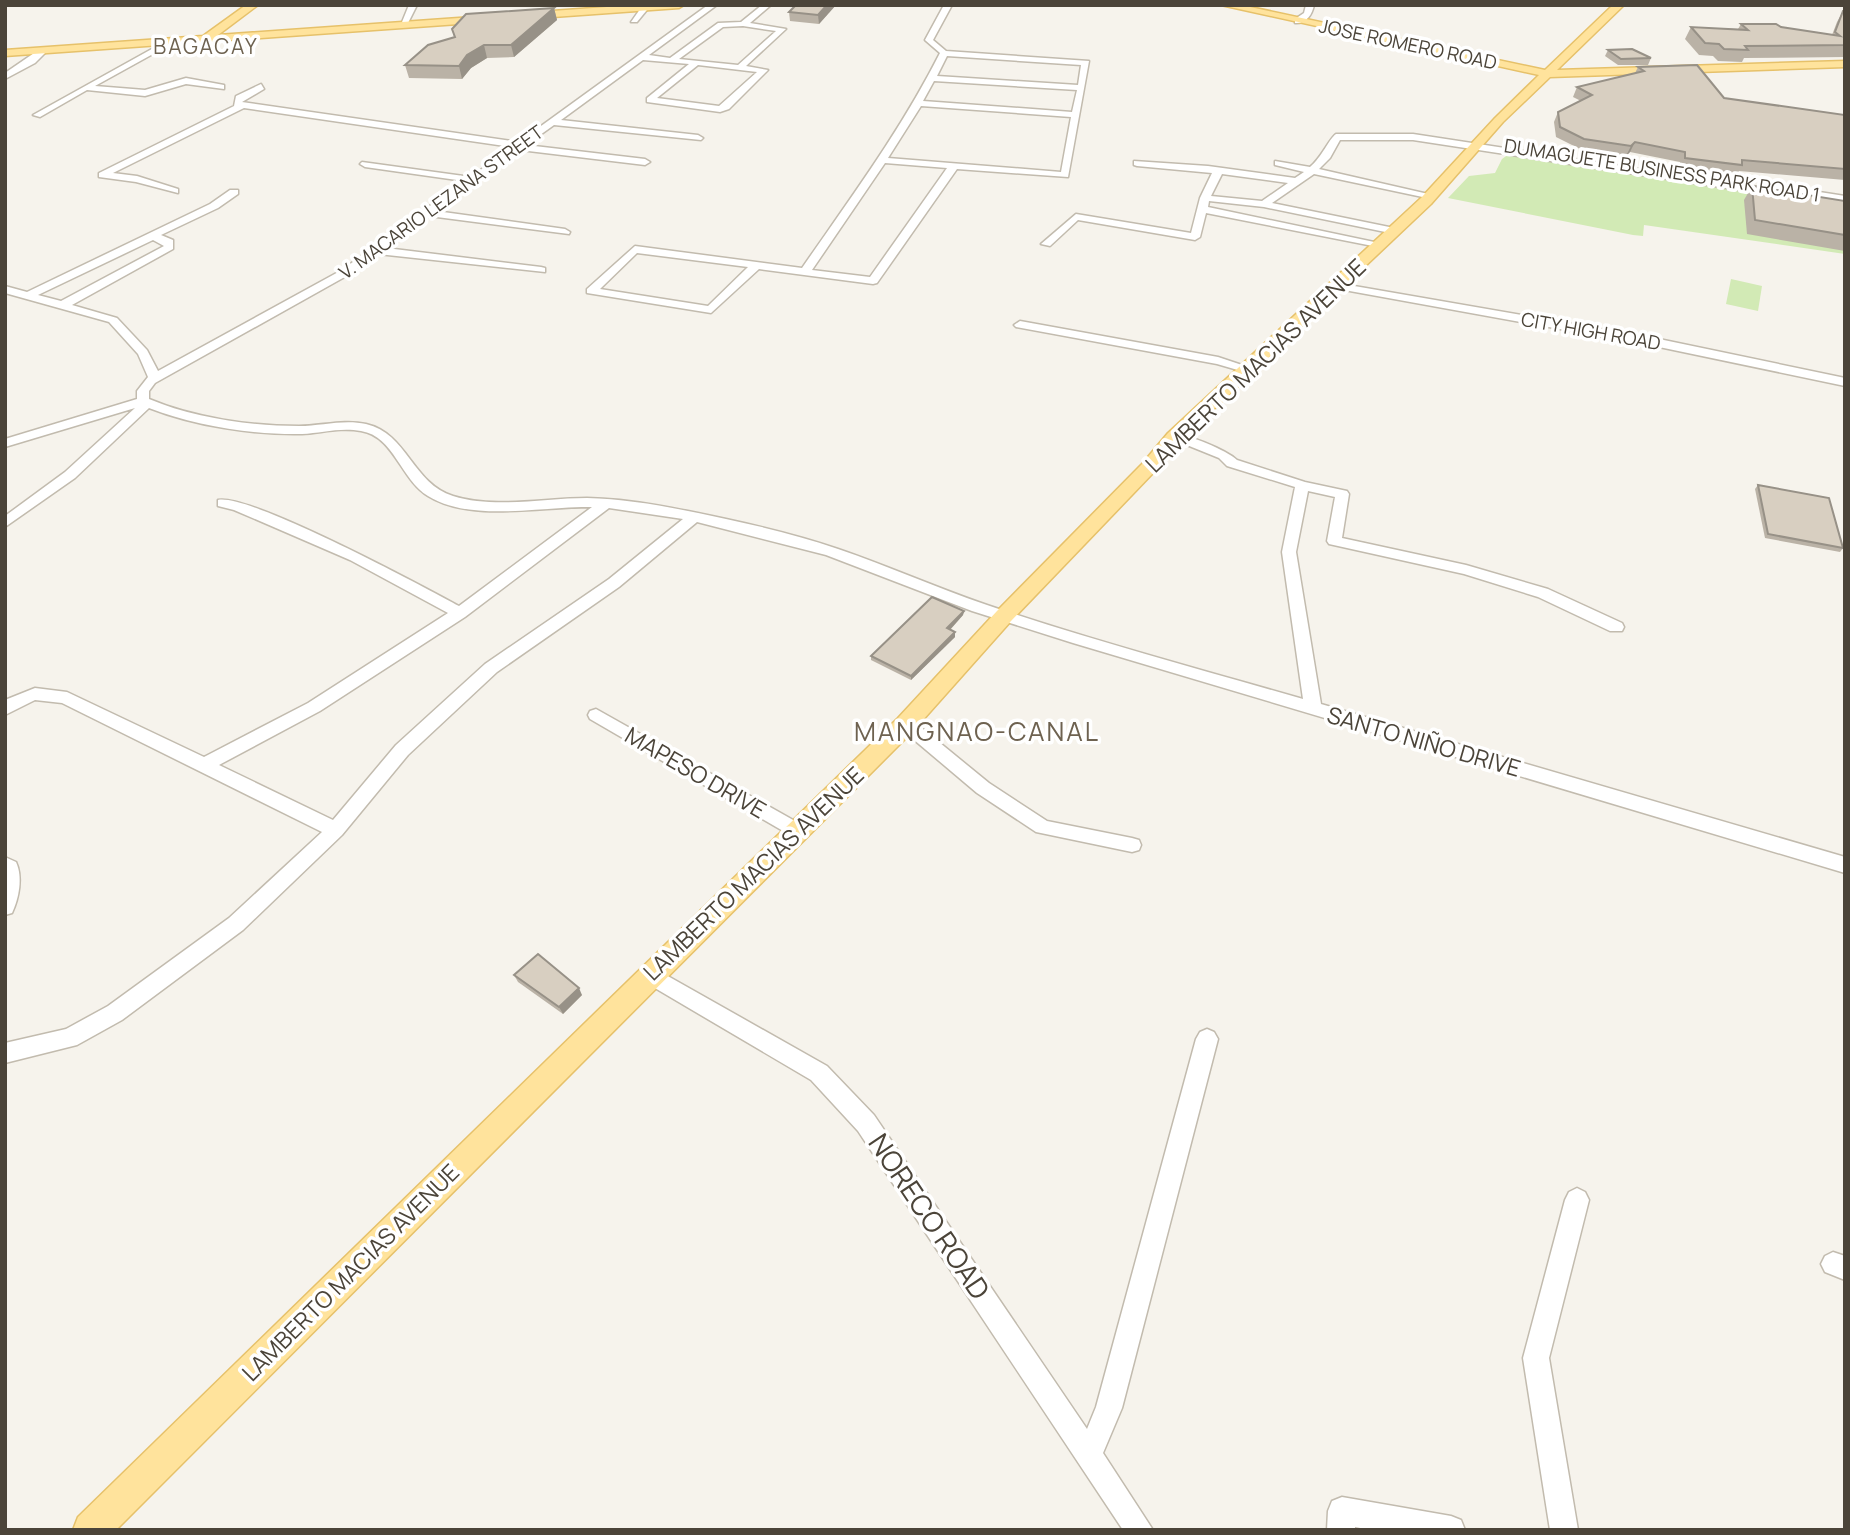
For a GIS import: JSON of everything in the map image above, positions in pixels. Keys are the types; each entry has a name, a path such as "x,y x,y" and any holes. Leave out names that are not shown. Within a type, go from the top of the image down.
{"main road":[{"path":"205,39 252,5"},
{"path":"518,17 679,5"},
{"name":"JOSE ROMERO ROAD","path":"1226,5 1549,74 1845,64"},
{"name":"LAMBERTO MACIAS AVENUE","path":"91,1530 906,724 1004,616 1148,468 1174,437 1395,231 1432,195 1529,89 1549,74 1619,5"},
{"path":"5,54 505,18"}],"street":[{"path":"402,25 413,5"},
{"name":"V. MACARIO LEZANA STREET","path":"155,377 346,272 713,5"},
{"path":"743,24 767,5"},
{"path":"880,160 1065,175 1086,62 944,53 929,40 948,5"},
{"path":"1298,21 1308,14 1310,5"},
{"path":"634,20 646,6"},
{"path":"672,60 721,25 743,24 782,29 741,66"},
{"path":"37,116 168,42"},
{"path":"5,77 43,51"},
{"path":"805,272 880,160 932,78 944,53"},
{"path":"642,57 672,60 697,62 741,66 764,69 726,107 720,109 650,100 697,62"},
{"path":"932,78 1080,88"},
{"path":"88,88 145,93 186,81 221,87"},
{"path":"261,87 236,102 241,106 645,162"},
{"path":"916,103 1075,115"},
{"path":"174,191 137,179 102,175 241,106"},
{"path":"553,122 698,138"},
{"name":"DUMAGUETE BUSINESS PARK ROAD 1","path":"1315,170 1335,147 1335,137 1413,137 1477,143 1845,201"},
{"path":"1137,163 1294,181"},
{"path":"1278,163 1432,195"},
{"path":"365,164 474,180"},
{"path":"757,265 711,310 592,291 635,249 757,265 873,281 954,166"},
{"path":"1264,204 1294,181 1315,170"},
{"path":"1046,244 1076,217 1195,237 1204,203 1218,171"},
{"path":"29,295 214,206 234,192"},
{"path":"1204,203 1264,204 1395,231"},
{"path":"1204,203 1379,246"},
{"path":"427,213 565,232"},
{"path":"64,305 169,247 170,242 153,236"},
{"path":"376,250 541,270"},
{"name":"CITY HIGH ROAD","path":"1337,286 1659,343 1845,382"},
{"path":"5,289 113,320 143,353 155,377 143,391 145,402"},
{"path":"1020,325 1219,360 1248,369"},
{"path":"5,443 145,402"},
{"path":"5,523 70,475 145,402"},
{"name":"SANTO NIÑO DRIVE","path":"145,402 216,420 284,429 351,426 371,428 379,431 392,443 420,484 448,500 508,505 607,503 771,534 842,553 1004,616 1845,865"},
{"path":"1174,437 1224,455 1232,463 1342,494 1334,541 1466,570 1543,593 1616,627"},
{"path":"1303,485 1289,552 1313,708"},
{"path":"223,503 238,506 355,556 460,613"},
{"path":"204,765 314,707 460,613 607,503"},
{"path":"5,1053 70,1038 115,1013 236,924 303,864 336,830 402,750 491,668 614,583 694,519"},
{"path":"5,709 17,700 42,691 67,698 336,830"},
{"name":"MAPESO DRIVE","path":"596,715 796,830"},
{"path":"906,724 983,788 1042,827 1132,845"},
{"path":"5,864 9,867 10,887 5,907"},
{"name":"NORECO ROAD","path":"650,975 819,1073 866,1123 1139,1530"},
{"path":"1089,1455 1109,1408 1207,1039"},
{"path":"1564,1530 1536,1358 1577,1200"},
{"path":"1341,1530 1342,1511 1451,1530"}],"green space":[{"path":"1509,154 1845,206 1845,254 1644,225 1643,236 1633,235 1448,198 1469,176 1495,173 1502,159"},
{"path":"1731,279 1762,286 1758,311 1726,304"}],"building":[{"path":"796,5 827,5 818,15 789,12"},
{"path":"554,8 511,45 484,45 467,55 459,66 405,65 428,45 455,37 452,29 466,14"},
{"path":"1843,11 1845,45 1745,46 1748,50 1724,49 1719,44 1705,43 1691,27 1748,30 1741,24 1776,24 1840,36 1835,32"},
{"path":"1632,49 1651,58 1621,59 1608,50"},
{"path":"1697,65 1724,98 1845,115 1845,169 1742,160 1742,165 1685,158 1685,152 1635,142 1631,146 1584,139 1560,127 1558,112 1592,95 1577,87 1644,71 1638,67"},
{"path":"1752,186 1845,201 1845,235 1755,220"},
{"path":"1758,485 1829,498 1843,548 1768,534"},
{"path":"932,597 964,611 947,628 955,632 911,676 871,656"},
{"path":"538,954 579,988 559,1007 514,975"}],"district":[{"name":"BAGACAY","path":"206,46"},
{"name":"MANGNAO-CANAL","path":"977,731"}]}
